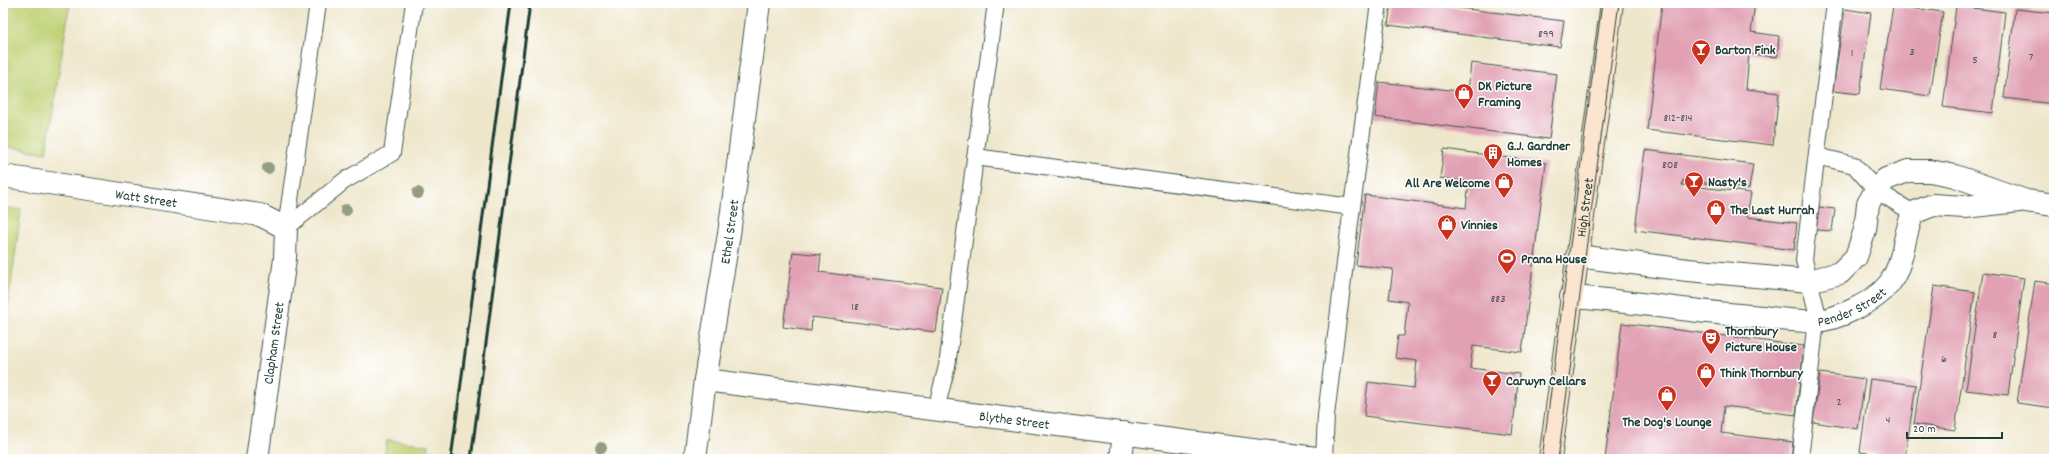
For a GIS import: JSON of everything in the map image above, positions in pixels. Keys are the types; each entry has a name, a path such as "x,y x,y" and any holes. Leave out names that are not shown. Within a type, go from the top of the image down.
{"main road":[{"name":"High Street","path":"1550,459 1612,3"}],"street":[{"name":"Ethel Street","path":"695,459 705,380 729,234 759,3"},
{"path":"1577,256 1688,270 1809,281 1840,273 1856,257 1865,230 1868,204 1876,190 1886,179 1908,171 1930,171 1955,176 2026,201 2054,205"},
{"name":"Watt Street","path":"3,176 260,215 286,228"},
{"path":"1913,213 1933,205 1965,207 2026,201"},
{"name":"Pender Street","path":"1571,297 1737,316 1816,321 1834,318 1864,304 1888,285 1901,260 1907,228 1913,213"},
{"name":"Clapham Street","path":"257,459 285,259 286,228"},
{"name":"Blythe Street","path":"705,380 1324,459"},
{"path":"1121,459 1124,433"}],"lane":[{"path":"286,228 318,3"},
{"path":"286,228 344,181 392,153 414,3"},
{"path":"936,409 948,366 996,3"},
{"path":"1324,459 1326,415 1379,3"},
{"path":"1800,459 1817,312 1804,260 1835,3"},
{"path":"1817,156 1854,165 1876,190 1913,213"},
{"path":"975,157 1352,207"}],"green space":[{"path":"3,3 70,3 46,153 3,146"},
{"path":"3,207 21,210 3,345"},
{"path":"387,440 429,445 427,459 384,459"}],"building":[{"path":"1391,3 1419,3 1564,21 1560,47 1388,25"},
{"path":"1662,3 1755,3 1751,32 1779,36 1777,57 1749,54 1746,89 1779,93 1773,145 1647,130"},
{"path":"1893,6 1943,12 1930,96 1880,89"},
{"path":"1956,6 2005,12 1993,113 1943,107"},
{"path":"1845,9 1871,13 1860,94 1833,91"},
{"path":"2015,9 2054,13 2054,104 2004,98"},
{"name":"DK Picture Framing","path":"1471,63 1557,74 1549,139 1375,117 1379,82 1468,92"},
{"path":"1444,149 1546,163 1522,352 1473,346 1470,368 1519,374 1512,434 1364,416 1368,382 1414,388 1417,361 1395,358 1398,336 1404,336 1408,302 1389,299 1393,269 1356,265 1365,195 1466,208 1469,182 1440,178"},
{"path":"1645,150 1753,164 1749,189 1683,180 1682,185 1751,193 1747,217 1797,223 1794,250 1635,230"},
{"path":"1819,207 1835,209 1832,231 1816,230"},
{"path":"793,252 821,255 819,272 942,287 936,332 812,317 811,331 783,327"},
{"path":"1983,272 2024,278 2008,395 1966,390"},
{"path":"2035,281 2054,284 2054,408 2017,403"},
{"path":"1934,286 1975,292 1955,430 1914,424"},
{"path":"1622,323 1804,346 1796,415 1724,406 1721,433 1793,442 1791,459 1605,459"},
{"path":"1820,373 1865,379 1858,429 1813,422"},
{"path":"1870,379 1916,385 1905,458 1860,452"}],"tram line":[{"path":"1542,459 1602,3"},
{"path":"1558,459 1619,3"}],"railway":[{"path":"451,459 511,3"},
{"path":"471,459 530,3"}],"place":[{"name":"Barton Fink","path":"1701,66"},
{"name":"DK Picture Framing","path":"1464,110"},
{"name":"G.J. Gardner Homes","path":"1493,170"},
{"name":"Nasty's","path":"1694,198"},
{"name":"All Are Welcome","path":"1504,199"},
{"name":"The Last Hurrah","path":"1716,226"},
{"name":"Vinnies","path":"1447,241"},
{"name":"Prana House","path":"1507,275"},
{"name":"Thornbury Picture House","path":"1711,355"},
{"name":"Think Thornbury","path":"1706,389"},
{"name":"Carwyn Cellars","path":"1492,397"},
{"name":"The Dog's Lounge","path":"1667,412"}]}
